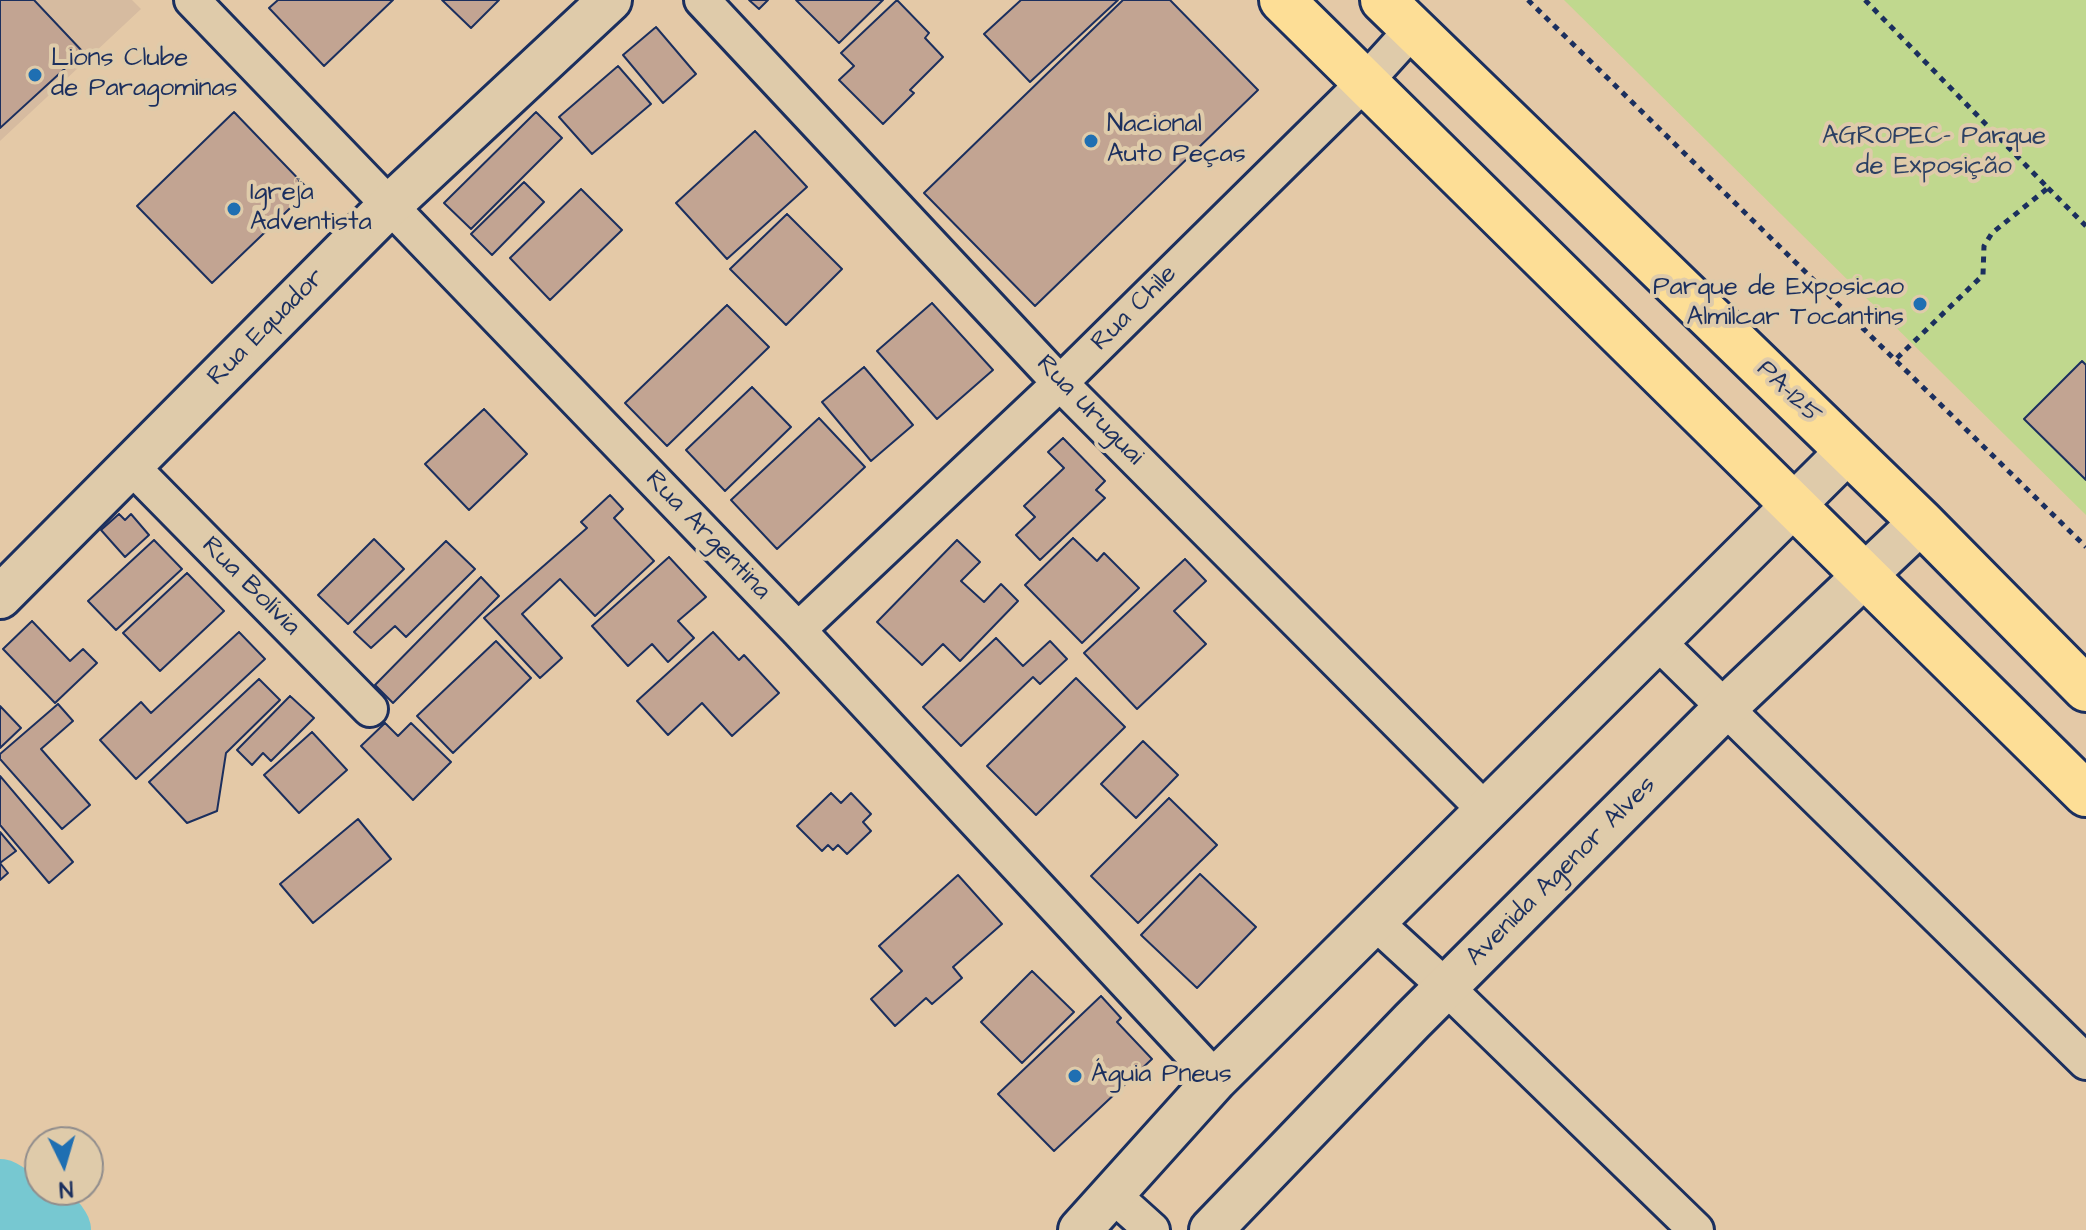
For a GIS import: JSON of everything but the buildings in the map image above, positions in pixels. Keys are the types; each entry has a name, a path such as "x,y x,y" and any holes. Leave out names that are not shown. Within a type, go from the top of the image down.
{"main road":[{"path":"1282,0 1796,504 2086,794"},
{"name":"PA-125","path":"1398,14 1921,522 2086,689"}],"street":[{"name":"Rua Argentina","path":"192,0 798,630 1216,1079"},
{"name":"Rua Equador","path":"0,597 388,207 610,0"},
{"name":"Rua Uruguai","path":"702,0 1060,383 1487,812"},
{"name":"Rua Chile","path":"798,630 1060,383 1364,83 1398,14"},
{"path":"1080,1230 1216,1079 1847,452"},
{"name":"Rua Bolívia","path":"130,465 370,709"},
{"name":"Avenida Agenor Alves","path":"1211,1230 1727,706 1921,522"},
{"path":"1657,641 1727,706 2086,1062"},
{"path":"1375,922 1696,1230"},
{"path":"1112,1194 1152,1230"}],"path":[{"path":"1528,0 2086,547"},
{"path":"1865,0 2086,226"},
{"path":"1896,359 1983,275 1984,246 1992,233 2048,188"}],"shaded area":[{"name":"Lions Clube de Paragominas","path":"0,0 132,0 141,9 0,141"}],"green space":[{"name":"AGROPEC- Parque de Exposição","path":"1564,0 2086,0 2086,515"}],"waterway":[{"path":"0,1192 54,1224 58,1230"}],"place":[{"name":"Lions Clube de Paragominas","path":"35,75"},
{"name":"Nacional Auto Peças","path":"1091,141"},
{"name":"Igreja Adventista","path":"234,209"},
{"name":"Parque de Exposicao Almilcar Tocantins","path":"1920,304"},
{"name":"Águia Pneus","path":"1075,1076"}]}
